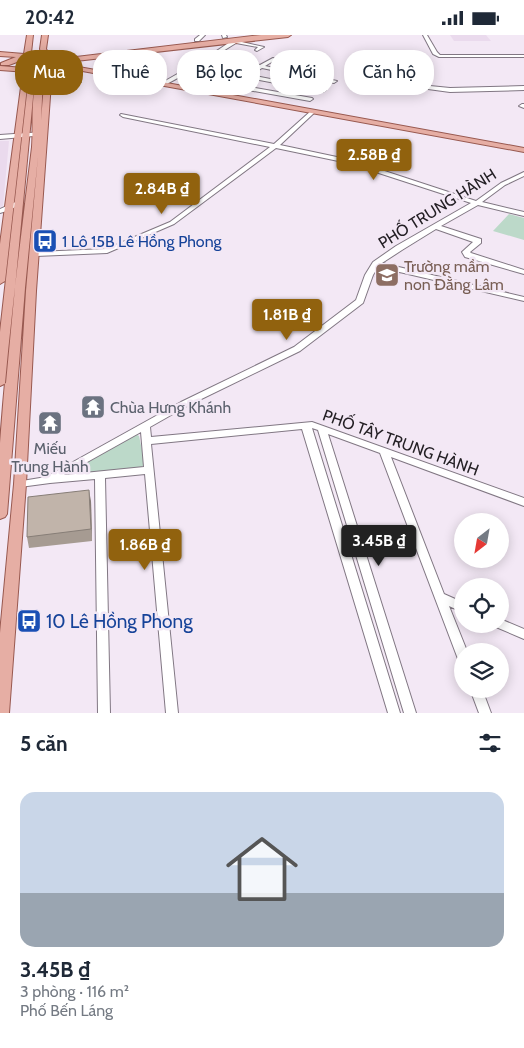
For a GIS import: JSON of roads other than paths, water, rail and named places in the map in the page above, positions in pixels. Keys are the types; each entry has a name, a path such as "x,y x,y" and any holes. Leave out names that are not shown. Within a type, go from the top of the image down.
{"main road":[{"path":"28,50 30,35"},
{"path":"30,50 37,35"},
{"path":"44,50 45,35"},
{"path":"48,50 51,35"},
{"path":"83,60 254,35"},
{"path":"83,61 276,35"},
{"path":"83,60 236,38 288,35"},
{"path":"83,60 224,36 236,38"},
{"path":"0,54 13,62"},
{"path":"0,66 13,62"},
{"path":"167,86 524,150"},
{"path":"0,281 4,210 22,135 29,95"},
{"path":"0,383 40,134 51,95"},
{"path":"1,713 20,484 22,428 15,292 36,255 42,173 40,134"},
{"path":"0,514 8,430 22,135"},
{"path":"8,430 22,428"}],"street":[{"path":"197,40 203,35"},
{"path":"425,35 435,53 440,56 524,56"},
{"path":"220,50 236,38 262,47 257,50"},
{"path":"261,67 270,61"},
{"path":"261,67 270,69"},
{"path":"434,88 450,90 524,88"},
{"path":"260,90 310,99"},
{"path":"36,255 107,251 172,223 275,147 312,113"},
{"path":"123,115 349,161 477,203 524,214"},
{"path":"0,137 40,134"},
{"name":"PHỐ TRUNG HÀNH","path":"20,484 48,480 184,404 297,349 360,301 369,275 376,264 477,203 503,184 524,174"},
{"path":"4,210 18,203"},
{"path":"436,227 478,241 466,252 472,257 524,272"},
{"path":"376,264 524,299"},
{"path":"306,425 394,713"},
{"name":"PHỐ TÂY TRUNG HÀNH","path":"146,441 306,425 322,429 524,502"},
{"path":"145,426 172,713"},
{"path":"322,429 410,713"},
{"path":"384,451 457,643"},
{"path":"48,480 149,471"},
{"path":"100,475 104,713"},
{"path":"440,597 454,603"},
{"path":"509,628 524,634"},
{"path":"479,698 485,713"}],"place":[{"name":"1 Lô 15B Lê Hồng Phong","path":"45,241"},
{"name":"Trường mầm non Đằng Lâm","path":"387,275"},
{"name":"Chùa Hưng Khánh","path":"93,407"},
{"name":"Miếu Trung Hành","path":"50,423"},
{"name":"10 Lê Hồng Phong","path":"29,621"}]}
